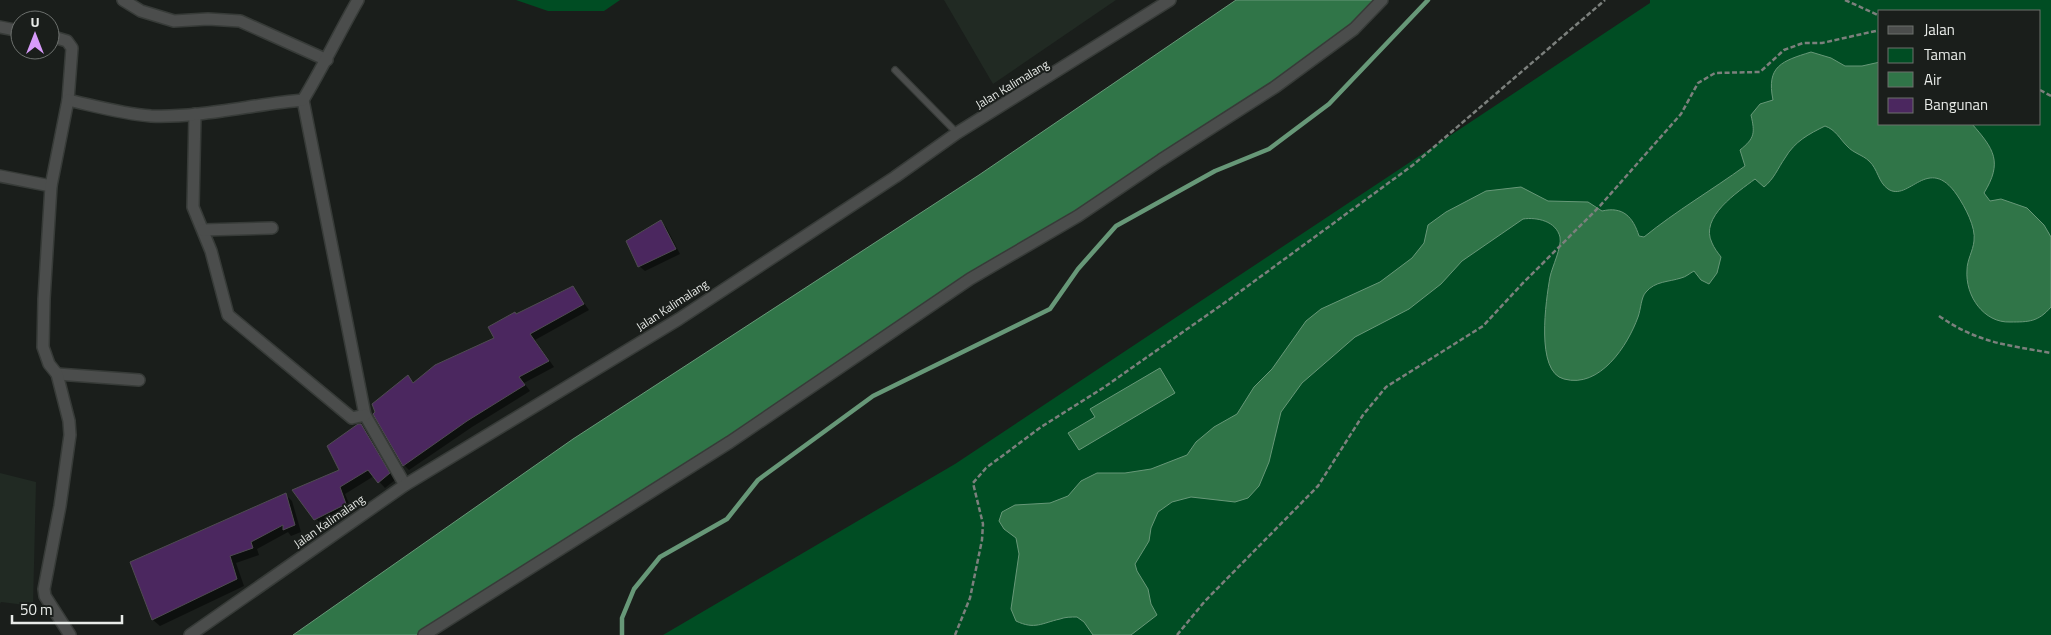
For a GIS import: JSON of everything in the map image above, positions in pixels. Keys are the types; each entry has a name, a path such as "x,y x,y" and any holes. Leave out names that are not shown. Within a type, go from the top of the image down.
{"street":[{"path":"123,0 141,11 174,21 208,19 240,21 327,60"},
{"path":"358,0 337,37 327,60 303,100 365,415 404,485"},
{"name":"Jalan Kalimalang","path":"190,635 404,485 679,319 957,134 1170,0"},
{"path":"424,635 730,442 970,279 1078,216 1161,160 1275,88 1354,29 1382,0"},
{"path":"60,39 67,41 72,48 68,100 51,186 43,347 49,364 57,374 67,410 70,435 60,506 44,589 45,596 70,635"},
{"path":"68,100 121,112 152,116 195,114 303,100"},
{"path":"195,114 193,207 211,250 228,315 352,418 365,415"},
{"path":"0,176 51,186"},
{"path":"203,230 272,228"},
{"path":"57,374 96,375 139,380"}],"lane":[{"path":"895,70 957,134"}],"path":[{"path":"955,635 970,598 982,540 983,524 973,483 986,468 1041,427 1103,388 1230,300 1413,166 1605,0"},
{"path":"1845,0 1878,15"},
{"path":"1178,635 1205,601 1318,486 1363,414 1386,387 1483,326 1599,207 1682,114 1698,83 1715,73 1760,72 1784,50 1803,43 1822,43 1878,30"},
{"path":"1939,316 1958,329 1988,342 2051,354"}],"shaded area":[{"path":"944,0 1116,0 993,84"},
{"path":"0,473 36,482 33,606 1,602 0,604"}],"green space":[{"path":"516,0 620,0 604,11 548,11"},
{"path":"1650,0 2051,0 2051,635 663,635 955,464 1650,3"}],"water":[{"path":"1236,0 1382,0 1275,87 424,635 293,635 573,439 979,175"},
{"path":"1811,52 1831,58 1845,66 1862,66 1878,62 1878,125 1973,125 1986,141 1993,156 1993,173 1984,193 1990,201 2001,199 2027,208 2044,225 2051,237 2051,307 2042,316 2033,320 2017,322 2001,321 1984,313 1973,298 1967,280 1967,266 1973,245 1973,230 1963,205 1947,183 1937,178 1928,178 1904,190 1896,192 1888,189 1882,183 1869,161 1849,148 1835,132 1825,126 1808,135 1793,147 1764,187 1755,179 1722,206 1715,215 1709,233 1715,249 1721,257 1717,273 1709,284 1701,280 1694,271 1683,277 1650,288 1643,297 1638,317 1620,352 1601,371 1577,380 1564,379 1555,374 1549,363 1545,334 1546,302 1560,237 1554,227 1545,221 1523,219 1462,261 1441,284 1409,309 1355,337 1302,383 1281,412 1269,462 1259,486 1248,498 1235,502 1191,497 1172,502 1158,512 1151,528 1149,541 1135,564 1148,589 1151,604 1157,615 1131,635 1093,635 1084,622 1077,617 1034,625 1016,621 1011,609 1019,554 1016,538 1004,529 999,521 1002,512 1015,505 1050,503 1068,496 1081,481 1097,473 1125,473 1151,469 1187,455 1196,442 1214,427 1237,414 1254,387 1272,369 1306,321 1321,309 1380,282 1412,258 1424,243 1428,225 1446,212 1486,191 1521,187 1548,201 1588,202 1602,211 1616,210 1626,214 1634,223 1639,236 1644,237 1745,166 1740,150 1749,142 1753,135 1751,115 1760,104 1773,100 1771,89 1774,72 1784,62"},
{"path":"1160,368 1175,393 1079,450 1068,433 1095,417 1090,409"}],"building":[{"path":"661,220 676,249 638,267 626,241"},
{"path":"573,286 584,304 530,334 549,361 519,377 525,385 467,421 403,466 373,414 375,412 372,404 408,375 413,383 435,365 494,338 488,327 515,312 516,314"},
{"path":"358,424 361,424 390,473 378,483 368,470 340,487 346,504 314,520 292,490 339,470 327,446"},
{"path":"286,493 295,525 283,530 283,525 251,542 253,548 230,556 237,579 152,620 130,562"}],"waterway":[{"path":"622,635 622,618 634,589 660,557 727,519 758,480 873,396 1050,309 1078,269 1116,226 1215,171 1269,149 1329,104 1428,0"}]}
